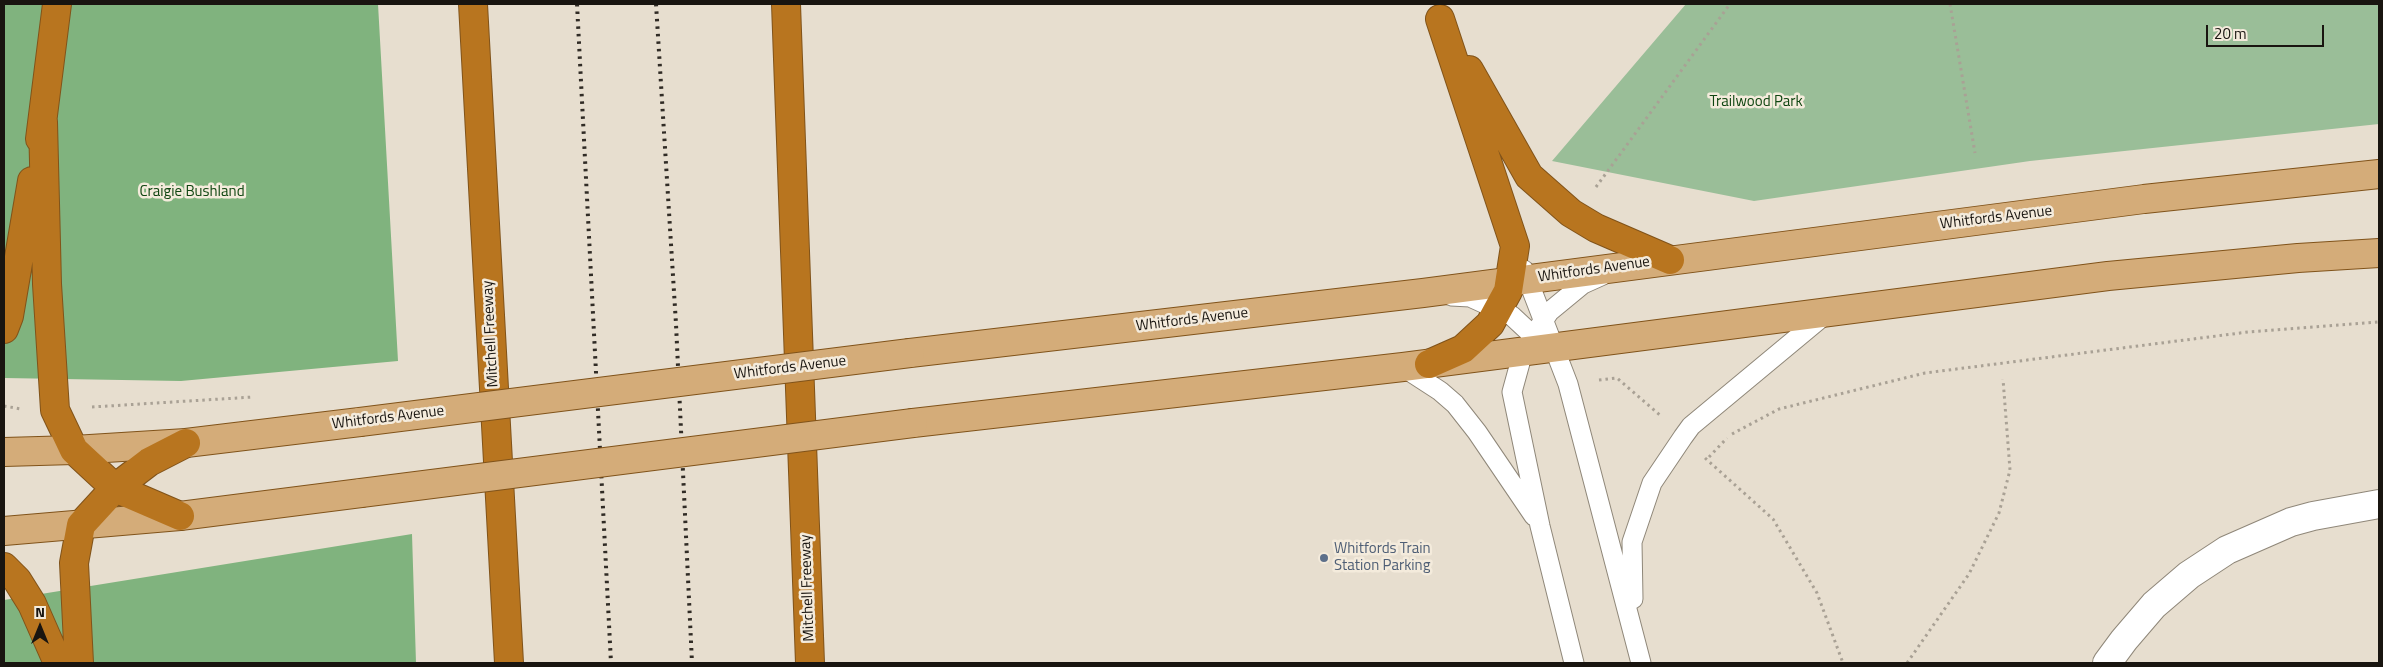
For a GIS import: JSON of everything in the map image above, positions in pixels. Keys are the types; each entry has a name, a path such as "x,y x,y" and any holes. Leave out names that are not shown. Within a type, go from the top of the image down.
{"highway":[{"path":"4,330 9,316 43,122 57,4"},
{"name":"Mitchell Freeway","path":"473,4 508,663"},
{"name":"Mitchell Freeway","path":"786,4 810,663"},
{"path":"1416,366 1463,349 1490,324 1508,291 1519,280 1515,246 1436,11"},
{"path":"1436,11 1529,176 1571,213 1596,228 1670,260"},
{"path":"43,122 47,284 55,410 74,450 116,488 180,516"},
{"path":"79,663 74,563 81,525 116,488 149,462 186,443"},
{"path":"4,567 17,580 32,604 58,663"}],"main road":[{"name":"Whitfords Avenue","path":"4,452 186,443 910,353 1423,293 2144,198 2379,174"},
{"path":"4,531 180,516 913,423 1416,366 1539,346 1828,312 2108,276 2298,258 2379,253"}],"street":[{"path":"2107,663 2139,622 2160,600 2189,575 2227,550 2269,530 2298,520 2379,504"}],"lane":[{"path":"1574,663 1540,526 1512,392 1539,346 1544,320 1549,312 1583,284 1624,267"},
{"path":"1519,280 1544,320"},
{"path":"1423,293 1470,297 1512,316 1539,346 1568,384 1642,663"},
{"path":"1634,630 1632,542 1652,483 1692,426 1828,312"},
{"path":"1416,366 1455,404 1477,432 1540,526"}],"path":[{"path":"1598,185 1730,4"},
{"path":"1950,4 1975,153"},
{"path":"1843,663 1817,593 1772,518 1707,459 1732,434 1779,409 1925,373 2248,332 2379,322"},
{"path":"1907,663 1969,574 1999,513 2010,470 2003,379"},
{"path":"82,408 260,397"}],"green space":[{"name":"Craigie Bushland","path":"4,4 378,4 398,361 181,381 4,378"},
{"name":"Trailwood Park","path":"1686,4 2379,4 2379,124 2030,161 1754,201 1552,161"},
{"path":"412,534 416,663 4,663 4,600"}],"railway":[{"path":"577,4 611,663"},
{"path":"656,4 676,324 692,663"}],"place":[{"name":"Whitfords Train Station Parking","path":"1324,558"}]}
